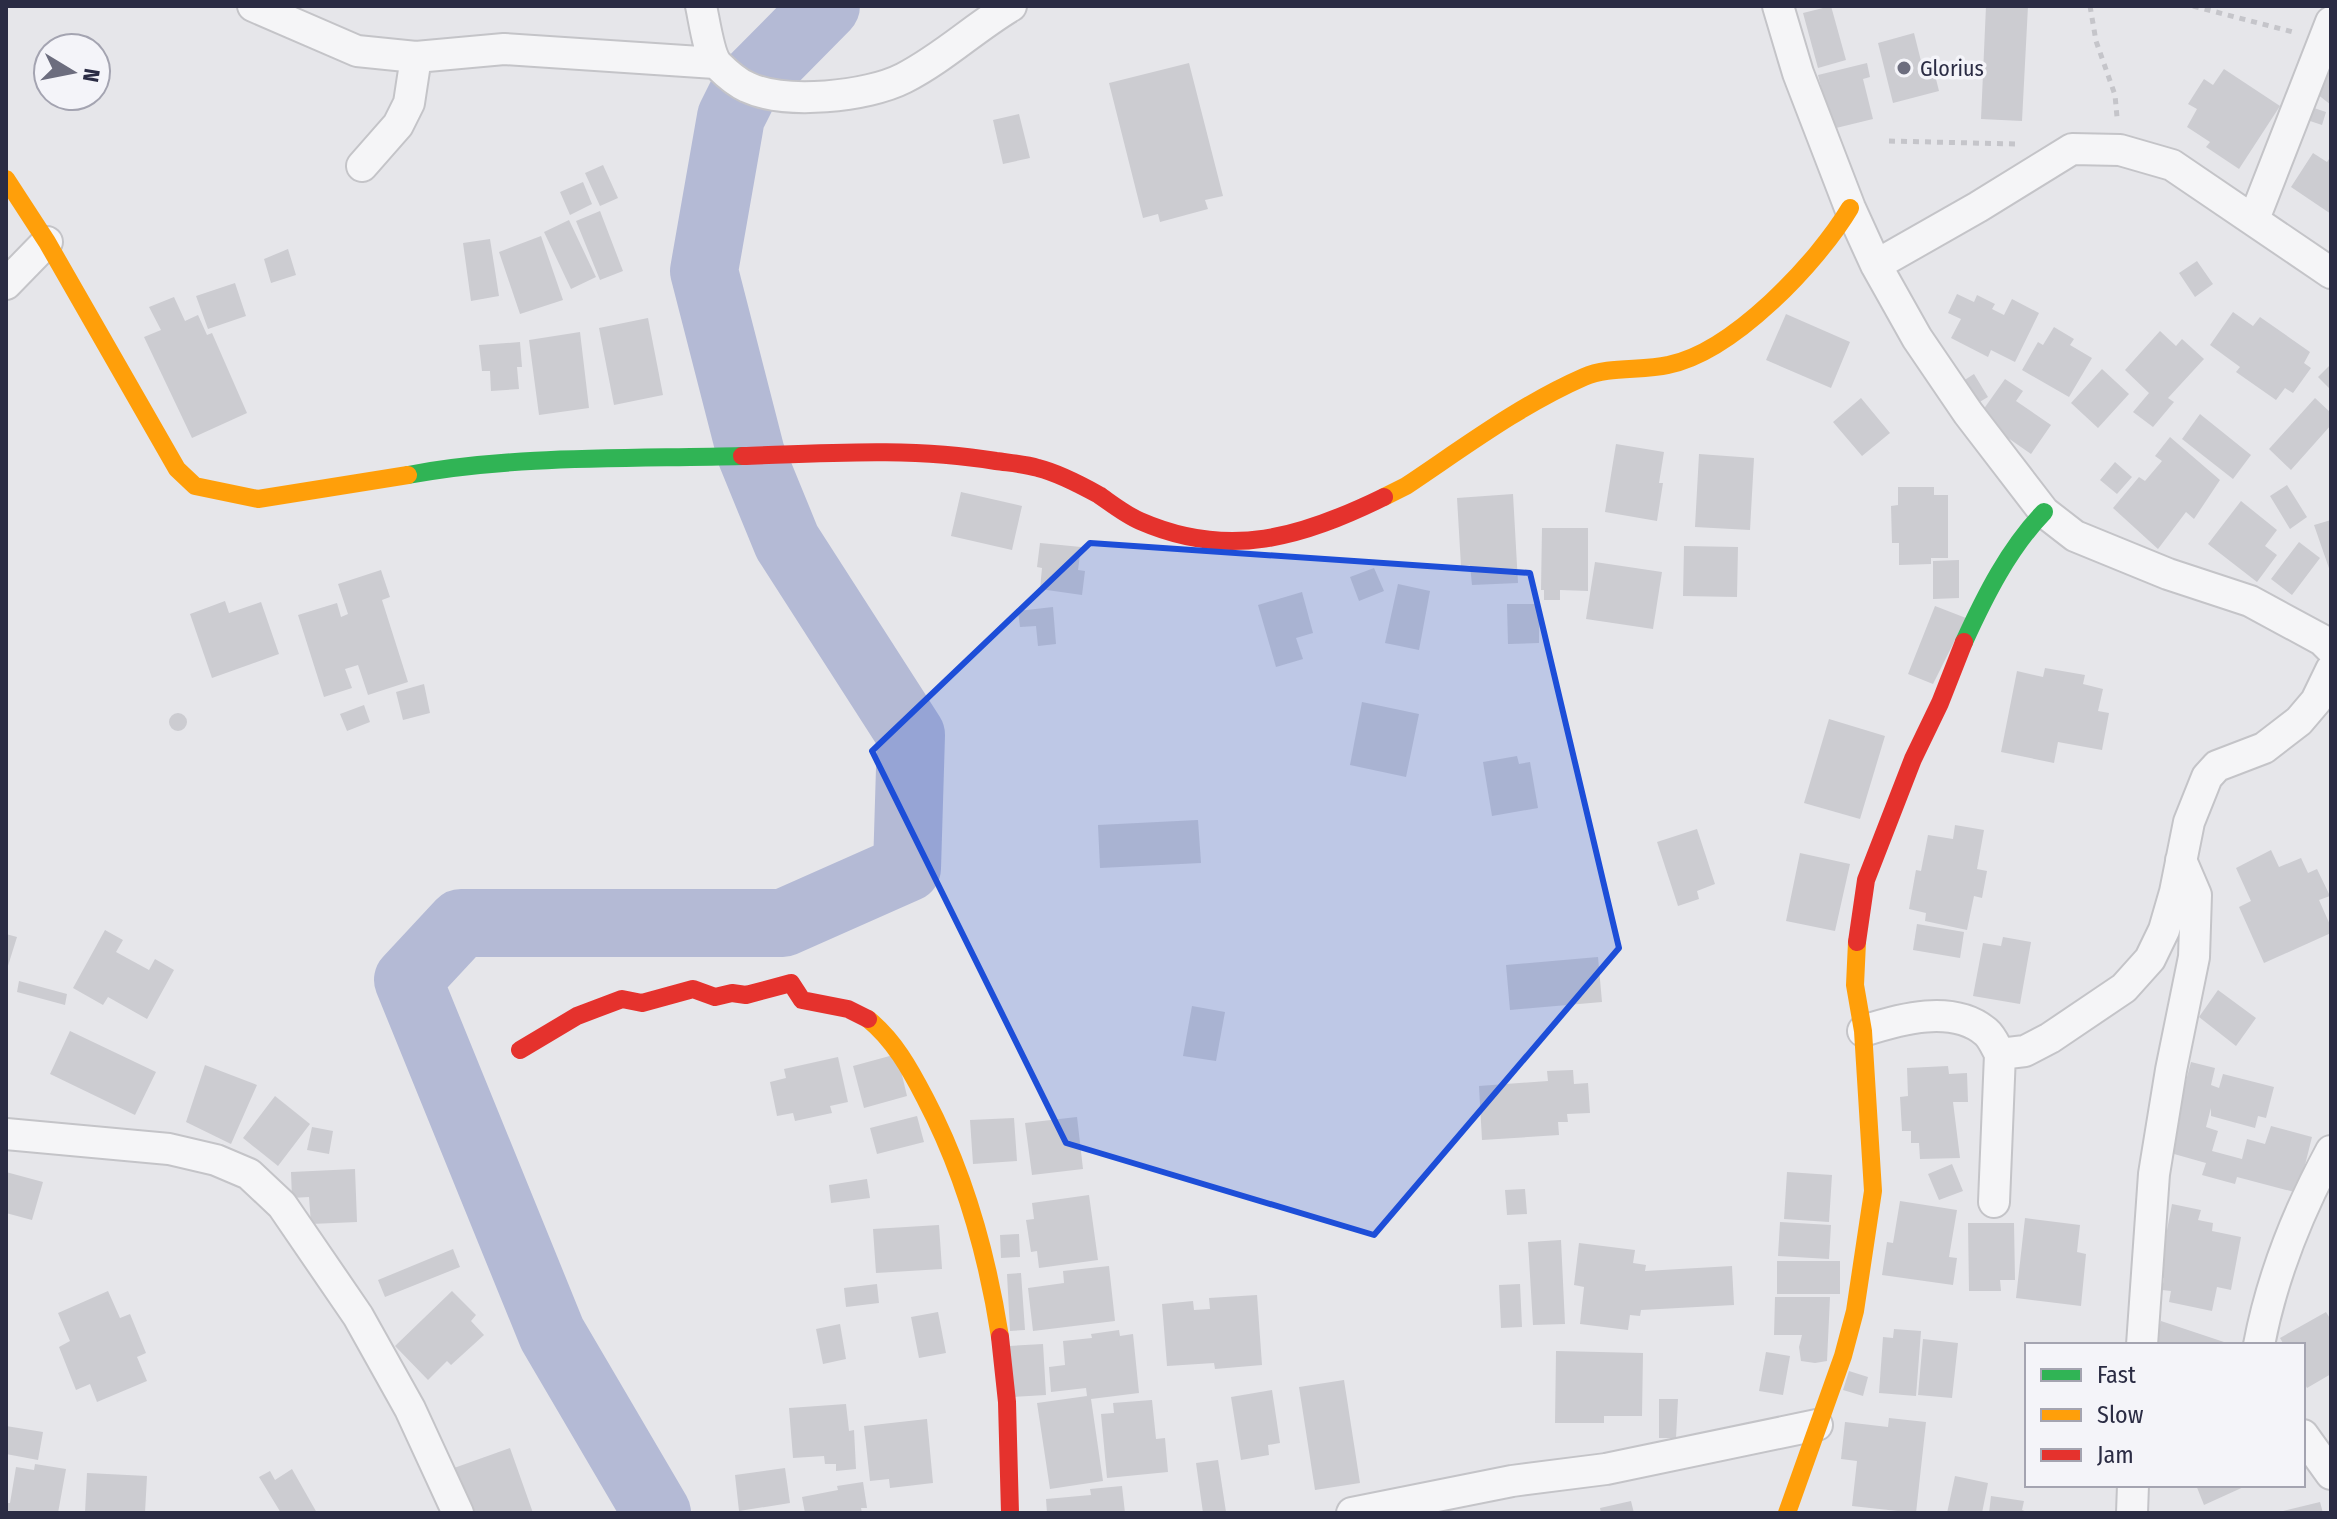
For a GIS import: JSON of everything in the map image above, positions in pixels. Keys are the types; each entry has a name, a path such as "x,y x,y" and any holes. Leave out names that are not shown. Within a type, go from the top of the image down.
{"street":[{"path":"253,6 357,51 416,57 504,49 715,63 746,87 771,94 814,97 862,90 899,80 924,67 1011,6"},
{"path":"701,6 715,63"},
{"path":"1778,6 1798,73 1850,208 1876,265 1917,338 1968,413 2044,512 2075,536 2168,574 2250,601 2322,640 2331,649"},
{"path":"2254,219 2326,31"},
{"path":"362,166 398,125 409,103 416,57"},
{"path":"1876,265 2072,149 2120,150 2172,165 2331,273"},
{"path":"6,179 47,242 177,469 195,486 258,499 431,471 540,462 900,451 1039,468 1095,493 1139,521 1194,538 1225,542 1270,539 1333,522 1406,486 1554,391 1588,375 1671,365 1716,346 1755,317 1805,266 1835,233 1850,208"},
{"path":"6,284 47,242"},
{"path":"1787,1513 1843,1356 1855,1311 1873,1191 1863,1031 1855,985 1866,880 1913,759 1966,638 2000,572 2025,532 2044,512"},
{"path":"2000,1054 2025,1051 2050,1038 2124,988 2150,959 2164,930 2189,822 2207,777 2217,766 2264,748 2299,721 2316,701 2331,670"},
{"path":"2142,1343 2156,1161 2194,957 2196,895 2181,860"},
{"path":"520,1050 577,1016 622,999 642,1003 693,989 715,997 732,993 746,995 791,983 802,1000 859,1013 892,1039 953,1155 974,1216 988,1272 1004,1374 1011,1470 1010,1513"},
{"path":"1863,1031 1898,1020 1926,1017 1963,1019 1987,1033 2000,1054 1994,1202"},
{"path":"6,1134 169,1149 216,1160 249,1174 282,1205 358,1316 410,1409 458,1513"},
{"path":"2259,1343 2273,1285 2299,1216 2331,1151"},
{"path":"1352,1513 1512,1481 1606,1469 1817,1425"},
{"path":"2305,1438 2331,1474"},
{"path":"2132,1513 2133,1487"}],"path":[{"path":"2090,6 2096,41 2115,95 2120,150"},
{"path":"2193,6 2326,31"},
{"path":"1889,141 2045,145 2072,149"}],"highlighted area":[{"path":"1090,543 1530,573 1619,948 1374,1235 1066,1143 872,751"}],"building":[{"path":"1831,6 1846,60 1818,68 1803,13"},
{"path":"1986,6 2028,6 2022,121 1981,119"},
{"name":"Glorius","path":"1914,33 1923,69 1933,67 1939,91 1893,103 1878,43"},
{"path":"1189,63 1223,196 1205,200 1208,209 1160,222 1158,214 1143,218 1109,83"},
{"path":"1867,63 1870,77 1863,79 1873,119 1832,129 1818,75"},
{"path":"2331,66 2331,105 2312,90"},
{"path":"2224,69 2280,106 2239,169 2206,147 2210,142 2187,127 2197,109 2188,104 2204,79 2213,85"},
{"path":"2308,106 2326,112 2322,125 2304,119"},
{"path":"1019,114 1030,158 1003,164 993,120"},
{"path":"2313,153 2327,162 2331,156 2331,214 2291,187"},
{"path":"603,165 618,198 600,206 585,173"},
{"path":"583,182 592,204 570,215 560,192"},
{"path":"600,211 623,271 600,280 576,221"},
{"path":"569,220 596,277 571,289 544,232"},
{"path":"541,236 563,300 520,314 499,252"},
{"path":"490,239 499,296 471,301 463,243"},
{"path":"288,249 296,275 271,283 264,259"},
{"path":"2197,261 2213,284 2195,297 2179,273"},
{"path":"235,283 246,316 208,329 196,296"},
{"path":"1957,294 1974,302 1977,295 1995,304 1992,309 2004,315 2012,299 2039,313 2015,362 1991,350 1988,357 1951,338 1961,319 1948,313"},
{"path":"174,297 185,321 198,315 207,335 212,333 247,413 192,438 144,337 161,330 149,307"},
{"path":"2233,312 2253,326 2260,317 2310,352 2304,363 2311,368 2293,393 2285,388 2276,400 2236,372 2240,367 2210,345"},
{"path":"1786,314 1850,342 1831,388 1766,360"},
{"path":"648,318 663,395 614,405 599,328"},
{"path":"2054,327 2074,339 2070,345 2092,358 2069,397 2022,370 2038,342 2043,345"},
{"path":"2160,331 2176,346 2182,339 2204,359 2168,398 2174,402 2153,427 2133,412 2149,393 2125,370"},
{"path":"580,332 589,408 539,415 529,340"},
{"path":"520,342 522,367 517,367 519,389 491,391 490,371 482,371 479,345"},
{"path":"2331,364 2331,390 2318,377"},
{"path":"2102,369 2129,394 2098,428 2071,403"},
{"path":"1974,374 1988,397 1966,410 1952,388"},
{"path":"2005,379 2023,391 2016,401 2051,425 2031,454 1978,417"},
{"path":"1861,398 1890,433 1862,456 1833,422"},
{"path":"2315,398 2331,413 2331,425 2291,470 2269,449"},
{"path":"2200,414 2251,455 2233,479 2182,439"},
{"path":"2170,437 2220,480 2194,519 2186,512 2158,549 2113,508 2139,477 2145,481 2162,461 2155,456"},
{"path":"1616,444 1664,452 1657,521 1605,512"},
{"path":"1699,454 1754,458 1750,530 1695,527"},
{"path":"2115,462 2132,477 2117,494 2100,480"},
{"path":"2287,485 2307,517 2290,529 2270,496"},
{"path":"1898,487 1934,487 1934,495 1948,495 1948,558 1931,558 1931,564 1899,565 1899,543 1892,543 1891,506 1898,505"},
{"path":"961,492 1022,506 1012,550 951,536"},
{"path":"1513,494 1518,583 1472,585 1470,565 1461,566 1457,498"},
{"path":"2241,501 2277,530 2265,546 2277,555 2257,582 2208,544"},
{"path":"2331,520 2331,574 2314,525"},
{"path":"1542,528 1588,528 1588,591 1560,590 1560,600 1544,600 1544,590 1541,590"},
{"path":"2299,542 2320,558 2292,595 2271,579"},
{"path":"1040,543 1081,547 1078,570 1085,571 1082,595 1040,589 1042,568 1037,567"},
{"path":"1684,546 1738,547 1737,597 1683,596"},
{"path":"1959,560 1959,598 1933,599 1933,561"},
{"path":"1595,562 1662,572 1653,629 1586,619"},
{"path":"1374,568 1384,591 1359,601 1350,577"},
{"path":"381,570 390,597 382,600 408,682 368,695 358,665 345,669 352,688 324,697 298,615 337,603 341,617 348,614 338,584"},
{"path":"1398,584 1430,591 1419,650 1385,643"},
{"path":"1302,592 1313,633 1296,638 1303,659 1276,667 1258,605"},
{"path":"225,601 229,613 261,602 279,654 212,678 190,614"},
{"path":"1507,604 1539,604 1539,643 1508,644"},
{"path":"1935,606 1966,618 1933,684 1908,674"},
{"path":"1053,607 1056,644 1038,646 1036,626 1020,627 1018,611"},
{"path":"2045,668 2085,675 2083,684 2103,689 2098,711 2109,713 2102,750 2058,742 2054,763 2001,752 2017,671 2043,677"},
{"path":"424,684 430,713 403,720 396,692"},
{"path":"1362,702 1419,714 1406,777 1350,765"},
{"path":"364,705 370,722 347,731 340,714"},
{"path":"174,713 182,713 187,722 185,729 174,731 169,726 169,718"},
{"path":"1829,719 1885,736 1860,819 1804,803"},
{"path":"1517,756 1519,764 1530,762 1538,808 1492,816 1483,762"},
{"path":"1198,820 1201,863 1100,868 1098,825"},
{"path":"1955,825 1984,830 1977,869 1987,871 1982,898 1974,896 1967,930 1925,921 1926,913 1909,909 1916,870 1921,871 1928,835 1953,839"},
{"path":"1697,829 1715,884 1697,891 1699,899 1678,906 1657,842"},
{"path":"2271,850 2279,867 2301,858 2308,873 2317,869 2330,896 2319,900 2331,933 2264,963 2239,907 2251,901 2236,868"},
{"path":"1800,853 1850,864 1835,931 1786,921"},
{"path":"1917,924 1964,932 1960,958 1913,950"},
{"path":"105,930 123,940 116,952 149,970 155,959 174,970 147,1019 108,997 103,1005 73,988"},
{"path":"6,934 17,937 7,969 6,968"},
{"path":"2003,937 2031,942 2020,1004 1973,996 1983,943 2001,946"},
{"path":"1598,957 1602,1002 1510,1010 1506,965"},
{"path":"19,981 67,994 65,1005 17,992"},
{"path":"2218,990 2256,1018 2236,1046 2199,1017"},
{"path":"1192,1006 1225,1012 1216,1061 1183,1056"},
{"path":"70,1031 156,1072 135,1115 50,1074"},
{"path":"897,1054 907,1096 864,1108 853,1066"},
{"path":"838,1057 848,1102 830,1106 832,1113 795,1121 793,1113 777,1116 770,1082 786,1078 784,1069"},
{"path":"2191,1062 2215,1068 2211,1085 2219,1088 2223,1074 2274,1087 2266,1118 2258,1116 2255,1128 2211,1116 2211,1108 2206,1127 2218,1131 2212,1151 2242,1159 2247,1139 2265,1144 2271,1126 2312,1137 2298,1193 2237,1177 2235,1184 2202,1175 2206,1163 2167,1152"},
{"path":"205,1065 257,1085 231,1144 186,1122"},
{"path":"1948,1066 1949,1074 1967,1073 1968,1102 1953,1102 1960,1158 1920,1159 1919,1143 1911,1143 1911,1131 1902,1131 1900,1097 1908,1096 1907,1068"},
{"path":"1573,1070 1574,1084 1588,1083 1590,1113 1567,1114 1568,1122 1558,1122 1559,1135 1482,1140 1479,1086 1548,1081 1547,1071"},
{"path":"275,1096 310,1124 278,1166 243,1138"},
{"path":"917,1116 924,1142 877,1154 870,1128"},
{"path":"1077,1117 1083,1169 1032,1175 1025,1123"},
{"path":"1014,1118 1017,1161 973,1164 970,1120"},
{"path":"312,1127 333,1131 329,1154 307,1150"},
{"path":"1952,1164 1963,1191 1939,1200 1928,1174"},
{"path":"355,1169 357,1222 311,1224 309,1197 292,1198 291,1172"},
{"path":"6,1172 43,1182 32,1220 6,1213"},
{"path":"1787,1172 1832,1175 1829,1222 1784,1219"},
{"path":"867,1179 870,1198 831,1203 829,1185"},
{"path":"1525,1189 1527,1214 1507,1215 1505,1190"},
{"path":"1089,1195 1098,1260 1039,1268 1037,1251 1031,1252 1026,1220 1034,1219 1032,1203"},
{"path":"1900,1201 1957,1210 1949,1257 1957,1258 1953,1285 1882,1275 1887,1242 1893,1243"},
{"path":"2172,1204 2201,1210 2198,1220 2213,1223 2212,1231 2241,1237 2231,1290 2217,1287 2212,1311 2169,1302 2171,1291 2162,1290 2164,1278 2158,1277"},
{"path":"2025,1218 2080,1225 2077,1252 2086,1254 2081,1306 2016,1298"},
{"path":"1780,1222 1831,1225 1829,1259 1778,1256"},
{"path":"1968,1223 2014,1223 2015,1280 2000,1280 2001,1291 1969,1291"},
{"path":"939,1225 942,1269 876,1273 873,1229"},
{"path":"1019,1234 1020,1257 1001,1258 1000,1235"},
{"path":"1561,1240 1565,1324 1533,1325 1528,1242"},
{"path":"1579,1243 1635,1250 1633,1263 1646,1265 1645,1271 1732,1266 1734,1305 1641,1310 1640,1316 1630,1315 1628,1330 1580,1324 1584,1287 1574,1285"},
{"path":"453,1249 460,1267 385,1297 378,1280"},
{"path":"1777,1261 1840,1261 1840,1294 1777,1294"},
{"path":"1109,1266 1115,1321 1033,1331 1028,1288 1064,1283 1063,1271"},
{"path":"1021,1273 1025,1330 1010,1331 1007,1274"},
{"path":"877,1284 879,1303 846,1307 844,1288"},
{"path":"1520,1284 1522,1327 1501,1328 1499,1285"},
{"path":"108,1291 120,1318 130,1314 146,1353 137,1357 147,1381 97,1402 90,1384 76,1390 59,1347 70,1341 58,1313"},
{"path":"452,1291 476,1315 471,1321 484,1335 451,1365 447,1361 428,1380 395,1346"},
{"path":"1257,1295 1262,1365 1215,1369 1214,1363 1167,1366 1162,1304 1193,1301 1194,1310 1210,1309 1209,1298"},
{"path":"1775,1297 1830,1297 1827,1361 1801,1361 1799,1347 1802,1335 1774,1335"},
{"path":"938,1312 946,1353 919,1358 911,1317"},
{"path":"2326,1312 2331,1320 2331,1374 2307,1388 2305,1343 2283,1343 2280,1338"},
{"path":"2161,1321 2224,1342 2223,1343 2155,1343"},
{"path":"840,1324 846,1359 823,1364 816,1329"},
{"path":"1894,1329 1921,1331 1916,1396 1879,1393 1883,1337 1893,1338"},
{"path":"1119,1330 1120,1336 1133,1334 1139,1393 1091,1399 1103,1481 1050,1489 1037,1403 1087,1396 1086,1388 1051,1392 1049,1367 1065,1365 1063,1341 1092,1338 1091,1334"},
{"path":"1923,1339 1958,1343 1952,1398 1918,1395"},
{"path":"1043,1344 1046,1395 1012,1397 1009,1346"},
{"path":"1556,1351 1643,1353 1642,1416 1604,1416 1604,1423 1555,1423"},
{"path":"1766,1352 1790,1356 1783,1395 1759,1391"},
{"path":"1849,1371 1868,1377 1863,1396 1843,1390"},
{"path":"1344,1380 1360,1483 1315,1490 1299,1387"},
{"path":"1272,1390 1280,1443 1268,1445 1269,1455 1241,1460 1231,1397"},
{"path":"1659,1399 1678,1399 1676,1438 1659,1438"},
{"path":"1152,1400 1156,1439 1165,1438 1168,1472 1107,1478 1101,1414 1114,1413 1113,1403"},
{"path":"846,1404 849,1431 854,1430 856,1469 836,1471 836,1464 825,1464 824,1456 793,1458 789,1408"},
{"path":"1889,1418 1926,1422 1916,1513 1852,1506 1857,1461 1841,1459 1845,1422 1888,1427"},
{"path":"927,1419 933,1483 890,1488 889,1479 870,1481 864,1426"},
{"path":"6,1426 43,1432 38,1460 6,1454"},
{"path":"510,1448 533,1513 470,1513 454,1468"},
{"path":"1218,1460 1226,1512 1203,1513 1196,1463"},
{"path":"35,1464 66,1469 58,1513 6,1513 16,1467 34,1470"},
{"path":"785,1468 790,1503 739,1511 735,1475"},
{"path":"292,1469 317,1513 281,1513 259,1477 270,1471 275,1480"},
{"path":"87,1473 147,1476 145,1513 85,1513"},
{"path":"1955,1476 1988,1483 1982,1513 1947,1513"},
{"path":"863,1482 867,1508 861,1508 862,1513 805,1513 802,1497"},
{"path":"1122,1486 1125,1513 1047,1513 1046,1499 1091,1495 1090,1489"},
{"path":"2197,1487 2244,1487 2204,1505"},
{"path":"1991,1496 2024,1501 2022,1510 2030,1513 1989,1513"},
{"path":"1631,1501 1634,1513 1601,1513 1600,1508"},
{"path":"2320,1502 2323,1513 2279,1513 2279,1512"}],"waterway":[{"path":"657,1513 552,1334 408,980 461,923 783,923 907,868 911,735 787,542 751,454 704,271 731,117 746,87 826,6"}],"traffic: fast":[{"path":"408,475 532,461 742,456"},
{"path":"1964,642 2009,557 2044,512"}],"traffic: slow":[{"path":"6,179 47,242 177,469 195,486 258,499 408,475"},
{"path":"1384,497 1560,388 1604,371 1668,365 1693,357 1719,343 1771,302 1795,278 1817,254 1850,208"},
{"path":"1787,1513 1843,1356 1855,1311 1873,1191 1863,1031 1855,985 1857,942"},
{"path":"868,1019 886,1036 907,1066 952,1156 973,1214 1000,1337"}],"traffic: jam":[{"path":"742,456 901,452 1023,465 1046,470 1077,483 1124,513 1173,533 1235,541 1265,539 1294,532 1324,523 1384,497"},
{"path":"1857,942 1866,880 1913,759 1964,642"},
{"path":"520,1050 577,1016 622,999 642,1003 693,989 715,997 732,993 746,995 791,983 802,1000 848,1009 868,1019"},
{"path":"1000,1337 1007,1402 1010,1513"}],"place":[{"name":"Glorius","path":"1904,68"}]}
